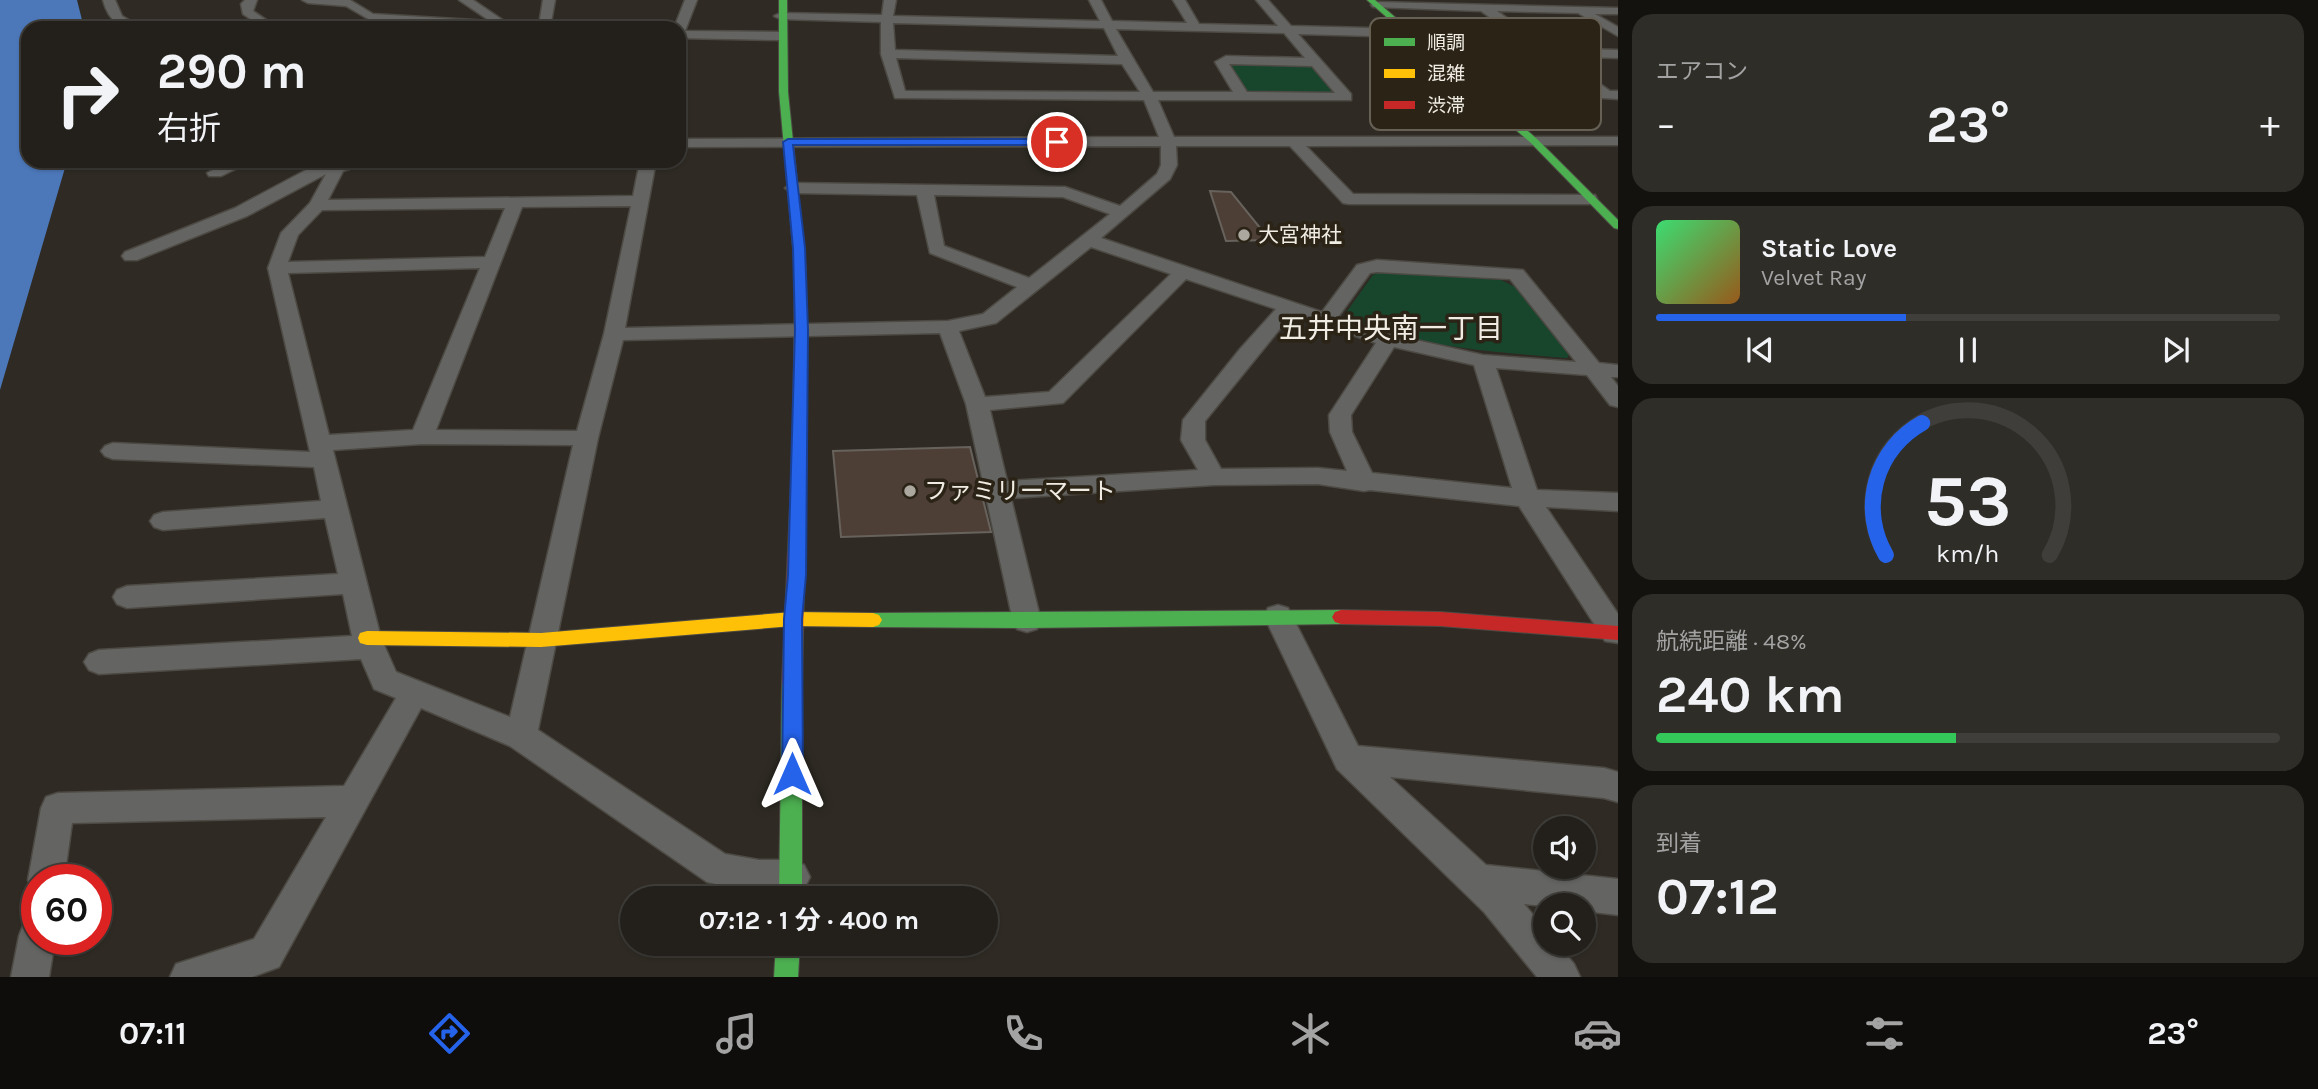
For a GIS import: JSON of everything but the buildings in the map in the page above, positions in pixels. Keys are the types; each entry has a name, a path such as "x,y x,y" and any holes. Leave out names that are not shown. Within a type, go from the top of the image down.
{"street":[{"path":"109,0 113,16 120,21"},
{"path":"251,0 247,4 247,12 261,21"},
{"path":"308,0 352,1 370,17 424,21"},
{"path":"466,0 496,21"},
{"path":"545,21 549,0"},
{"path":"683,21 691,0"},
{"path":"891,0 886,20 887,54 900,94 1346,97 1262,0"},
{"path":"614,334 948,327 989,319 1122,213 1164,176 1169,165 1168,142 1149,96 1126,60 1095,0"},
{"path":"1179,0 1196,28"},
{"path":"1564,0 1593,18"},
{"path":"1374,3 1479,4 1618,11"},
{"path":"1374,3 1392,18"},
{"path":"1479,4 1499,18"},
{"path":"791,886 793,619 797,575 802,330 799,248 780,36 782,8 886,20 1370,32"},
{"path":"1601,22 1618,32"},
{"path":"686,32 780,36"},
{"path":"887,54 1126,60"},
{"path":"1242,96 1221,62 1317,62"},
{"path":"1601,91 1607,95 1618,95"},
{"path":"1521,130 1618,226"},
{"path":"686,143 1618,141"},
{"path":"1295,143 1349,199 1589,199"},
{"path":"215,173 227,168"},
{"path":"131,256 241,212 332,168"},
{"path":"338,168 317,205 290,233 277,268 353,583 369,643 385,680 521,736 719,870 759,877 788,886"},
{"path":"521,736 586,438 614,334 646,168"},
{"path":"793,188 1065,192 1122,213"},
{"path":"925,192 936,249 1032,286"},
{"path":"317,205 639,201"},
{"path":"422,437 515,204"},
{"path":"1088,240 1388,340 1483,361 1618,371"},
{"path":"277,268 491,261"},
{"path":"1326,320 1364,269 1377,266 1516,274 1618,400"},
{"path":"977,404 1055,398 1184,271"},
{"path":"1214,477 1193,440 1194,421 1247,353 1288,307"},
{"path":"948,327 977,404 999,490 1027,621"},
{"path":"1364,483 1340,432 1340,415 1388,340"},
{"path":"1483,361 1527,498 1617,633"},
{"path":"113,451 321,452 422,437 586,438"},
{"path":"999,490 1214,477 1318,476 1364,483 1527,498 1618,502"},
{"path":"163,521 335,509"},
{"path":"127,597 353,583"},
{"path":"99,662 369,643 541,640 793,619 1027,621 1278,616 1440,619 1617,633"},
{"path":"1278,616 1348,760 1497,899 1560,977"},
{"path":"189,977 266,954 415,692"},
{"path":"1348,760 1604,783 1618,787"},
{"path":"49,864 58,808 353,801"},
{"path":"1477,881 1618,897"},
{"path":"30,977 34,955"},
{"path":"786,977 787,956"}],"green space":[{"path":"1233,62 1315,66 1335,92 1244,91 1228,65"},
{"path":"1383,271 1501,280 1515,287 1569,355 1567,358 1451,346 1362,325 1345,314 1373,275"}],"water":[{"path":"0,0 77,0 82,21 21,21 21,168 65,168 0,390"}],"traffic: fast":[{"path":"783,0 783,92 801,270 800,439"},
{"path":"1371,0 1392,18"},
{"path":"1521,130 1618,226"},
{"path":"873,620 1341,617"},
{"path":"790,886 792,683"},
{"path":"786,977 787,956"}],"traffic: slow":[{"path":"367,638 541,640 793,619 873,620"}],"traffic: jam":[{"path":"792,683 800,439"},
{"path":"1341,617 1440,619 1618,633"}],"place":[{"name":"大宮神社","path":"1244,235"},
{"name":"ファミリーマート","path":"910,491"}],"district":[{"name":"五井中央南一丁目","path":"1391,328"}],"route":[{"path":"792,774 793,619 797,575 802,330 799,248 788,142 1057,142"}]}
